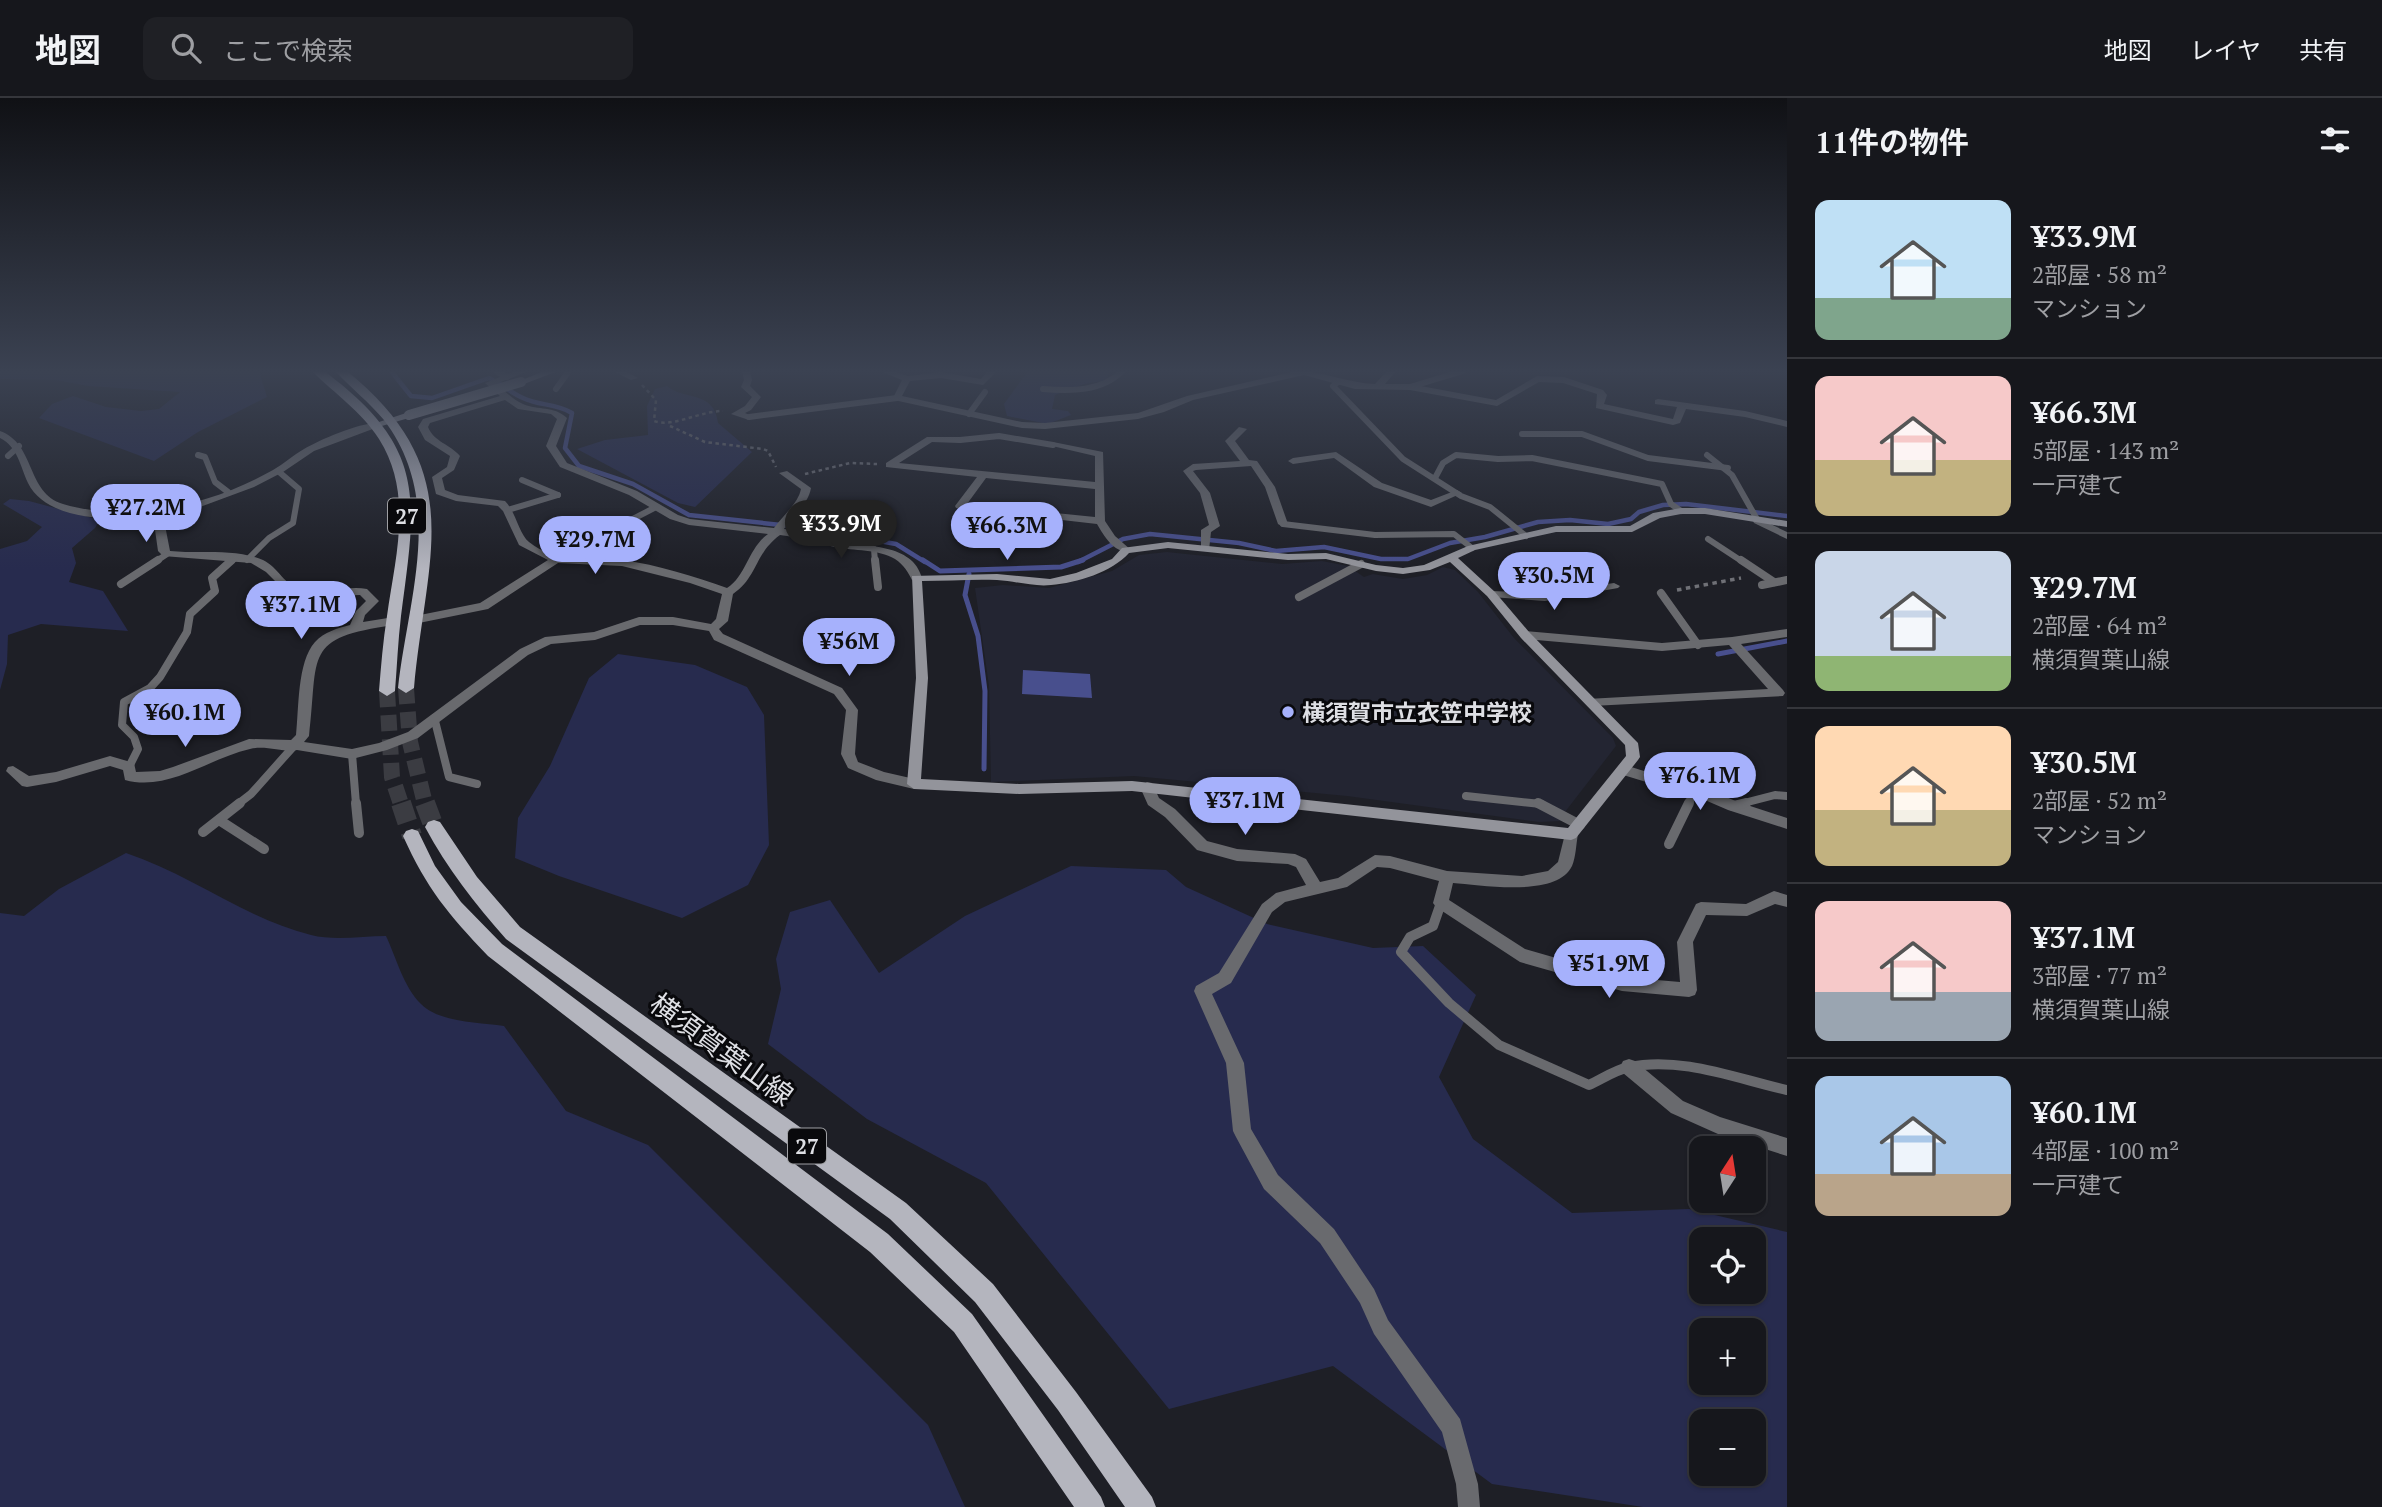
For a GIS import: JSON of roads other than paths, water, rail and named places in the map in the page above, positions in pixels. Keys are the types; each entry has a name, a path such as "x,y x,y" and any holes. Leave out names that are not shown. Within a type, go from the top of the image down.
{"main road":[{"name":"27","path":"383,437 394,454 407,501 408,526 387,691"},
{"name":"27","path":"400,437 409,450 426,523 409,644 406,688"},
{"name":"横須賀葉山線","path":"434,827 479,896 513,933 898,1211 975,1284 1067,1401 1142,1507"},
{"name":"27","path":"412,836 428,870 454,908 495,950 879,1243 963,1323 1091,1507"}],"street":[{"path":"7,437 19,446 34,490 41,498 52,504 109,516 158,513 228,492 278,471 307,450 343,437"},
{"path":"426,437 437,445 450,449 455,456 451,468 437,477 440,492 456,498 501,503 508,510 523,543 556,560 621,563 694,580 728,592"},
{"path":"555,437 551,446 563,465 633,493 656,508 689,522 802,534 836,544 874,549 898,556 914,570 922,678 914,784"},
{"path":"960,440 939,437 930,439 889,465 1100,486"},
{"path":"1234,437 1230,441 1246,463"},
{"path":"1053,445 1100,454 1100,521 1111,538 1126,550"},
{"path":"1293,461 1336,455 1378,485 1431,504 1457,493"},
{"path":"1205,542 1206,530 1215,526 1212,510 1205,492 1188,471 1199,466 1254,463 1270,487 1283,524"},
{"path":"983,475 960,506 1100,521"},
{"path":"13,771 27,782 56,777 110,761 129,767 130,776 142,779 197,764 251,744 352,754 400,741 435,721 524,652 549,640 595,636 639,621 673,621 713,628 722,621 728,592 742,583 755,553 765,541 778,532 807,493 806,488 788,476"},
{"path":"916,578 997,577 1050,582 1079,576 1102,567 1116,561 1126,550 1205,542 1287,557 1326,556 1403,571 1426,568 1472,548 1556,529 1632,529 1657,516 1682,511 1704,511 1787,524"},
{"path":"158,513 163,551 167,554 247,560 267,567 279,576 288,589 299,594 363,591 370,595 373,601 360,614 355,628"},
{"path":"1758,521 1787,536"},
{"path":"1450,556 1492,594 1525,635 1631,743 1633,757 1575,829 1565,864 1552,876 1522,882 1447,877 1390,862 1376,861 1342,883 1281,897 1267,908 1225,978 1202,991 1235,1063 1242,1132 1272,1182 1327,1236 1367,1296 1381,1327 1452,1427 1467,1485 1469,1507"},
{"path":"414,620 484,606 556,560"},
{"path":"1492,594 1545,597 1614,586"},
{"path":"293,747 302,736 314,652 334,635 394,621"},
{"path":"713,628 718,637 838,691 852,710 848,754 853,765 881,776 914,784 1018,789 1147,788 1575,829"},
{"path":"1525,635 1629,646 1698,645 1787,632"},
{"path":"1592,702 1779,693 1732,641"},
{"path":"1625,770 1669,784 1678,783 1733,806 1787,824"},
{"path":"1147,788 1153,801 1170,813 1202,846 1237,855 1290,858 1301,863 1316,887"},
{"path":"1447,877 1441,903 1520,954 1622,984 1689,990 1685,942 1701,908 1747,910 1774,897 1787,901"},
{"path":"1629,1067 1677,1107 1718,1125 1787,1147"}],"lane":[{"path":"960,440 992,437"},
{"path":"1004,437 1053,445"},
{"path":"1380,437 1403,459 1457,493 1490,507 1526,536"},
{"path":"1590,437 1648,458 1728,468"},
{"path":"8,456 19,446"},
{"path":"198,454 205,457 215,482 228,492"},
{"path":"1435,478 1443,463 1456,455 1498,459 1532,458 1662,484 1671,504 1682,511"},
{"path":"1707,455 1728,468 1742,484 1758,521"},
{"path":"247,560 269,538 293,523 299,489 278,471"},
{"path":"508,510 558,495 522,480"},
{"path":"598,537 656,508"},
{"path":"1283,524 1375,535 1454,534 1472,548"},
{"path":"1708,539 1774,582"},
{"path":"874,549 878,587"},
{"path":"121,584 135,572 149,568 167,554"},
{"path":"129,767 138,749 134,737 122,724 124,702 150,688 160,677 187,632 190,614 215,591 212,578 234,559"},
{"path":"1299,597 1361,564"},
{"path":"1762,584 1787,580"},
{"path":"1661,593 1698,645"},
{"path":"435,721 449,777 477,784"},
{"path":"203,832 251,794 293,747"},
{"path":"352,754 359,833"},
{"path":"1669,844 1695,791"},
{"path":"1733,806 1775,794 1787,796"},
{"path":"1466,796 1537,802 1575,829"},
{"path":"219,820 264,849"},
{"path":"1441,903 1433,926 1410,937 1401,952 1450,1003 1499,1045 1589,1085 1629,1067 1682,1065 1741,1082 1787,1090"}],"waterway":[{"path":"567,437 565,448 579,466 633,484 689,515 800,527 896,544 925,562"},
{"path":"1080,561 1123,539 1150,534 1239,543 1276,551 1324,547 1381,559 1408,559 1450,543 1485,537 1538,522 1570,520 1608,524 1631,519 1639,512 1663,505 1686,504 1787,516"},
{"path":"923,560 940,571 1061,567 1080,561"},
{"path":"969,574 965,595 978,636 985,691 984,769"},
{"path":"1718,654 1787,641"}],"tunnel":[{"path":"406,688 410,742 425,804"},
{"path":"387,691 392,777 401,804"},
{"path":"401,803 412,836"},
{"path":"425,803 434,827"}],"place":[{"name":"横須賀市立衣笠中学校","path":"1288,712"}]}
